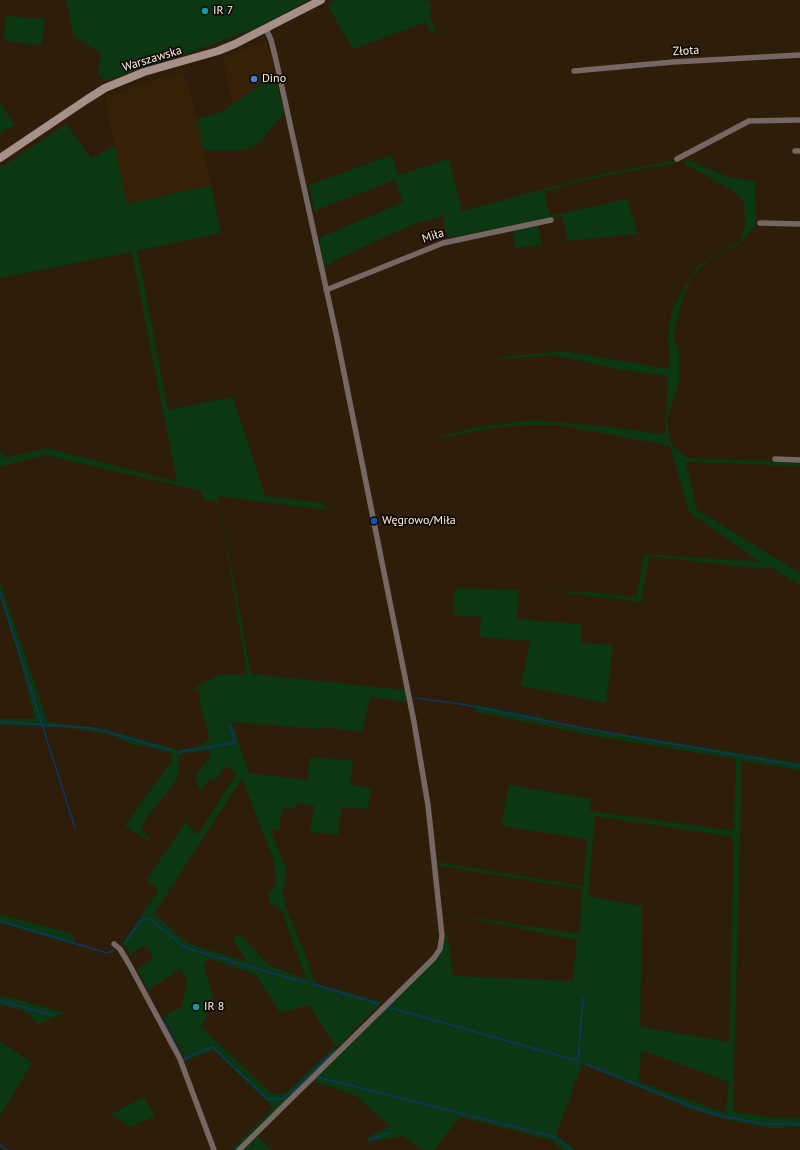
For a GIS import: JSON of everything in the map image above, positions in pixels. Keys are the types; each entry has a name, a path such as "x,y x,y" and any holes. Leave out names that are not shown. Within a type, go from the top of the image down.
{"main road":[{"name":"Warszawska","path":"0,158 105,88 144,72 218,51 321,0"}],"street":[{"path":"239,1150 434,958 440,949 442,936 428,805 414,722 326,290 276,60 266,28"},
{"name":"Złota","path":"574,71 673,62 800,55"},
{"path":"677,159 749,121 800,120"},
{"name":"Miła","path":"326,290 443,243 551,220"},
{"path":"760,223 800,224"},
{"path":"775,459 800,460"},
{"path":"114,944 129,964 180,1059 214,1150"}],"shaded area":[{"path":"266,40 275,74 233,105 223,59"},
{"path":"184,72 200,132 211,185 127,204 105,98 148,82"}],"green space":[{"path":"66,0 309,0 257,28 105,81 98,75 101,53 74,37"},
{"path":"337,0 427,0 431,6 430,18 437,34 430,31 426,22 353,49 327,5"},
{"path":"6,16 45,19 42,45 4,41"},
{"path":"275,74 284,113 257,145 244,150 203,150 197,119 222,112"},
{"path":"0,103 15,125 0,133"},
{"path":"66,124 91,158 115,146 127,204 211,185 221,233 137,251 168,410 233,397 265,496 323,503 327,510 217,496 219,502 203,499 201,491 45,455 0,467 0,452 2,452 4,458 48,448 177,482 132,252 0,278 0,168"},
{"path":"392,155 398,175 449,159 462,211 597,175 671,161 675,164 609,175 544,191 550,216 627,199 638,234 568,241 562,216 537,221 542,245 516,248 511,226 447,238 443,216 412,225 324,266 319,238 403,202 395,180 314,211 309,185"},
{"path":"685,159 731,178 755,181 756,225 739,244 709,260 692,276 682,301 673,335 679,351 679,382 667,418 670,443 687,458 800,462 800,466 686,462 697,510 800,573 800,585 770,567 762,569 649,556 641,602 550,591 587,592 637,597 644,554 760,562 689,512 670,446 560,425 529,425 494,428 425,441 472,428 533,420 611,427 665,435 668,376 616,369 554,355 492,360 504,357 562,351 670,369 668,336 672,311 681,293 697,266 740,241 745,226 744,203 734,191 683,163"},
{"path":"219,502 251,674 405,690 406,702 370,697 362,732 320,727 319,729 232,722 249,773 307,780 310,757 353,761 350,785 371,788 368,809 342,807 338,835 310,832 314,805 296,803 295,809 282,808 279,830 270,829 287,871 283,891 286,908 309,964 313,981 321,985 382,1002 341,1044 335,1046 336,1051 236,1150 231,1150 273,1108 214,1050 185,1061 184,1055 163,1016 182,1007 187,979 180,969 148,990 137,969 154,959 145,945 130,954 122,944 159,890 146,880 186,822 197,835 237,774 225,766 215,781 210,778 200,792 195,778 199,770 210,757 209,750 180,754 178,760 178,775 170,789 149,815 141,829 150,838 148,841 125,826 172,760 172,754 143,745 138,747 109,734 68,728 0,725 0,719 35,719 19,658 0,598 0,582 48,722 105,729 178,750 201,746 209,739 207,725 201,710 199,690 192,689 219,675 247,675","holes":["242,778 274,861 276,885 268,895 270,903 282,911 306,979 270,966 239,934 233,939 247,962 188,943 154,914","210,959 256,975 280,1013 309,1005 335,1046 286,1093 272,1094 201,1027 214,1000 203,964"]},
{"path":"455,588 519,590 517,619 582,624 581,643 613,645 606,703 521,686 530,641 479,637 481,617 453,615"},
{"path":"476,705 544,718 560,724 800,763 800,770 742,761 733,1112 775,1118 800,1118 800,1127 772,1128 728,1120 691,1109 582,1064 556,1135 576,1150 563,1150 551,1140 460,1117 434,1150 423,1150 403,1136 370,1142 367,1141 368,1137 390,1126 356,1096 313,1081 439,956 447,934 453,976 573,981 577,940 445,913 578,934 580,927 582,889 440,866 438,862 583,886 587,839 501,826 509,785 591,799 590,811 734,831 736,759 595,736 476,712","holes":["595,816 734,837 729,1042 640,1027 642,906 588,896","641,1050 729,1082 726,1113 639,1082"]},
{"path":"0,914 73,934 74,945 0,923"},
{"path":"0,996 13,998 65,1013 38,1024 23,1010 0,1005"},
{"path":"0,1041 32,1063 0,1116"},
{"path":"144,1097 155,1116 130,1127 111,1114"},
{"path":"257,1136 271,1150 243,1150"}],"waterway":[{"path":"0,592 75,828"},
{"path":"415,698 461,704 593,730 800,766"},
{"path":"0,722 92,728 171,750"},
{"path":"179,752 235,743 230,724"},
{"path":"125,943 141,920 149,918 183,946 307,983"},
{"path":"0,921 107,953 113,951"},
{"path":"313,984 379,1004"},
{"path":"388,1007 578,1061 583,997"},
{"path":"0,1001 53,1015"},
{"path":"164,1022 180,1053"},
{"path":"184,1059 213,1047 267,1099 282,1099 293,1091 333,1052"},
{"path":"586,1064 693,1107 721,1116 765,1124 800,1124"},
{"path":"317,1077 555,1137 571,1150"},
{"path":"368,1140 389,1133"},
{"path":"0,1145 7,1150"}],"place":[{"name":"IR 7","path":"205,11"},
{"name":"Dino","path":"254,79"},
{"name":"Węgrowo/Miła","path":"374,521"},
{"name":"IR 8","path":"196,1007"}]}
